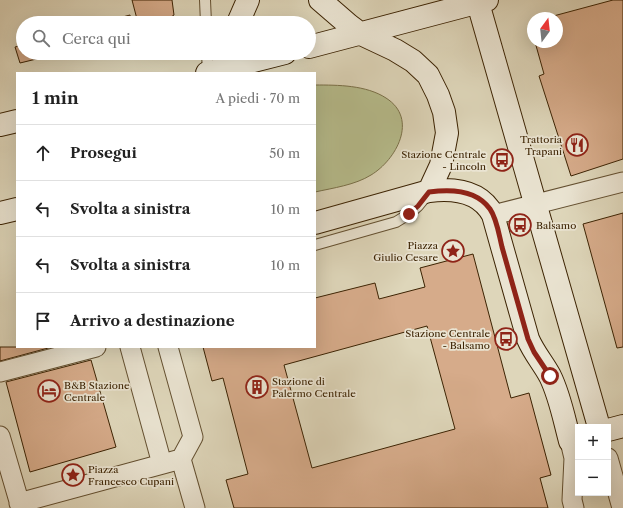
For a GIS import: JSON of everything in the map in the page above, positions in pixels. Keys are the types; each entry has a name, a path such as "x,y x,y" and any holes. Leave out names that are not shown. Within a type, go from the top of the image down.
{"street":[{"path":"241,16 248,0"},
{"path":"320,0 348,25 361,34 395,50 413,61 428,75 438,95 444,112 446,133 442,165 429,192"},
{"path":"316,45 483,1 536,204 598,424"},
{"path":"208,72 215,60"},
{"path":"211,72 258,60"},
{"path":"0,125 16,121"},
{"path":"493,215 623,182"},
{"path":"316,223 444,189 466,192 475,196 485,204 493,215 528,339 534,352 550,376 574,440 572,500 574,508"},
{"path":"0,213 16,209"},
{"path":"0,372 93,348"},
{"path":"130,348 162,464"},
{"path":"168,348 193,437 181,459 195,508"},
{"path":"611,429 623,426"},
{"path":"0,436 20,506 181,459"},
{"path":"609,460 622,508"}],"lane":[{"path":"205,0 206,16"},
{"path":"207,60 207,72"},
{"path":"316,245 396,222 418,206 429,192"}],"green space":[{"path":"316,85 333,85 370,90 386,98 396,107 401,117 402,128 400,139 389,160 371,175 344,186 316,192"}],"building":[{"path":"132,0 172,0 174,15 172,16 136,16"},
{"path":"613,0 623,0 623,159 571,176 539,76 544,74 537,48 563,48 563,13"},
{"path":"19,60 32,60 20,63"},
{"path":"623,213 623,347 617,348 583,224"},
{"name":"Stazione di Palermo Centrale","path":"473,254 511,398 529,393 551,475 540,478 548,508 234,508 226,480 248,474 223,378 212,381 203,348 316,348 316,298 375,283 379,299 425,287 420,268","holes":["427,326 455,429 312,468 284,365"]},
{"path":"0,347 48,348 0,361"},
{"path":"91,360 116,447 30,472 6,382"}],"place":[{"name":"Trattoria Trapani","path":"577,145"},
{"name":"Stazione Centrale - Lincoln","path":"502,160"},
{"name":"Balsamo","path":"520,225"},
{"name":"Piazza Giulio Cesare","path":"453,251"},
{"name":"Stazione Centrale - Balsamo","path":"506,339"},
{"name":"Stazione di Palermo Centrale","path":"257,387"},
{"name":"B&B Stazione Centrale","path":"49,391"},
{"name":"Piazza Francesco Cupani","path":"73,475"}],"route":[{"path":"409,214 418,206 429,192 444,189 466,192 475,196 490,209 528,339 534,352 550,376"}]}
